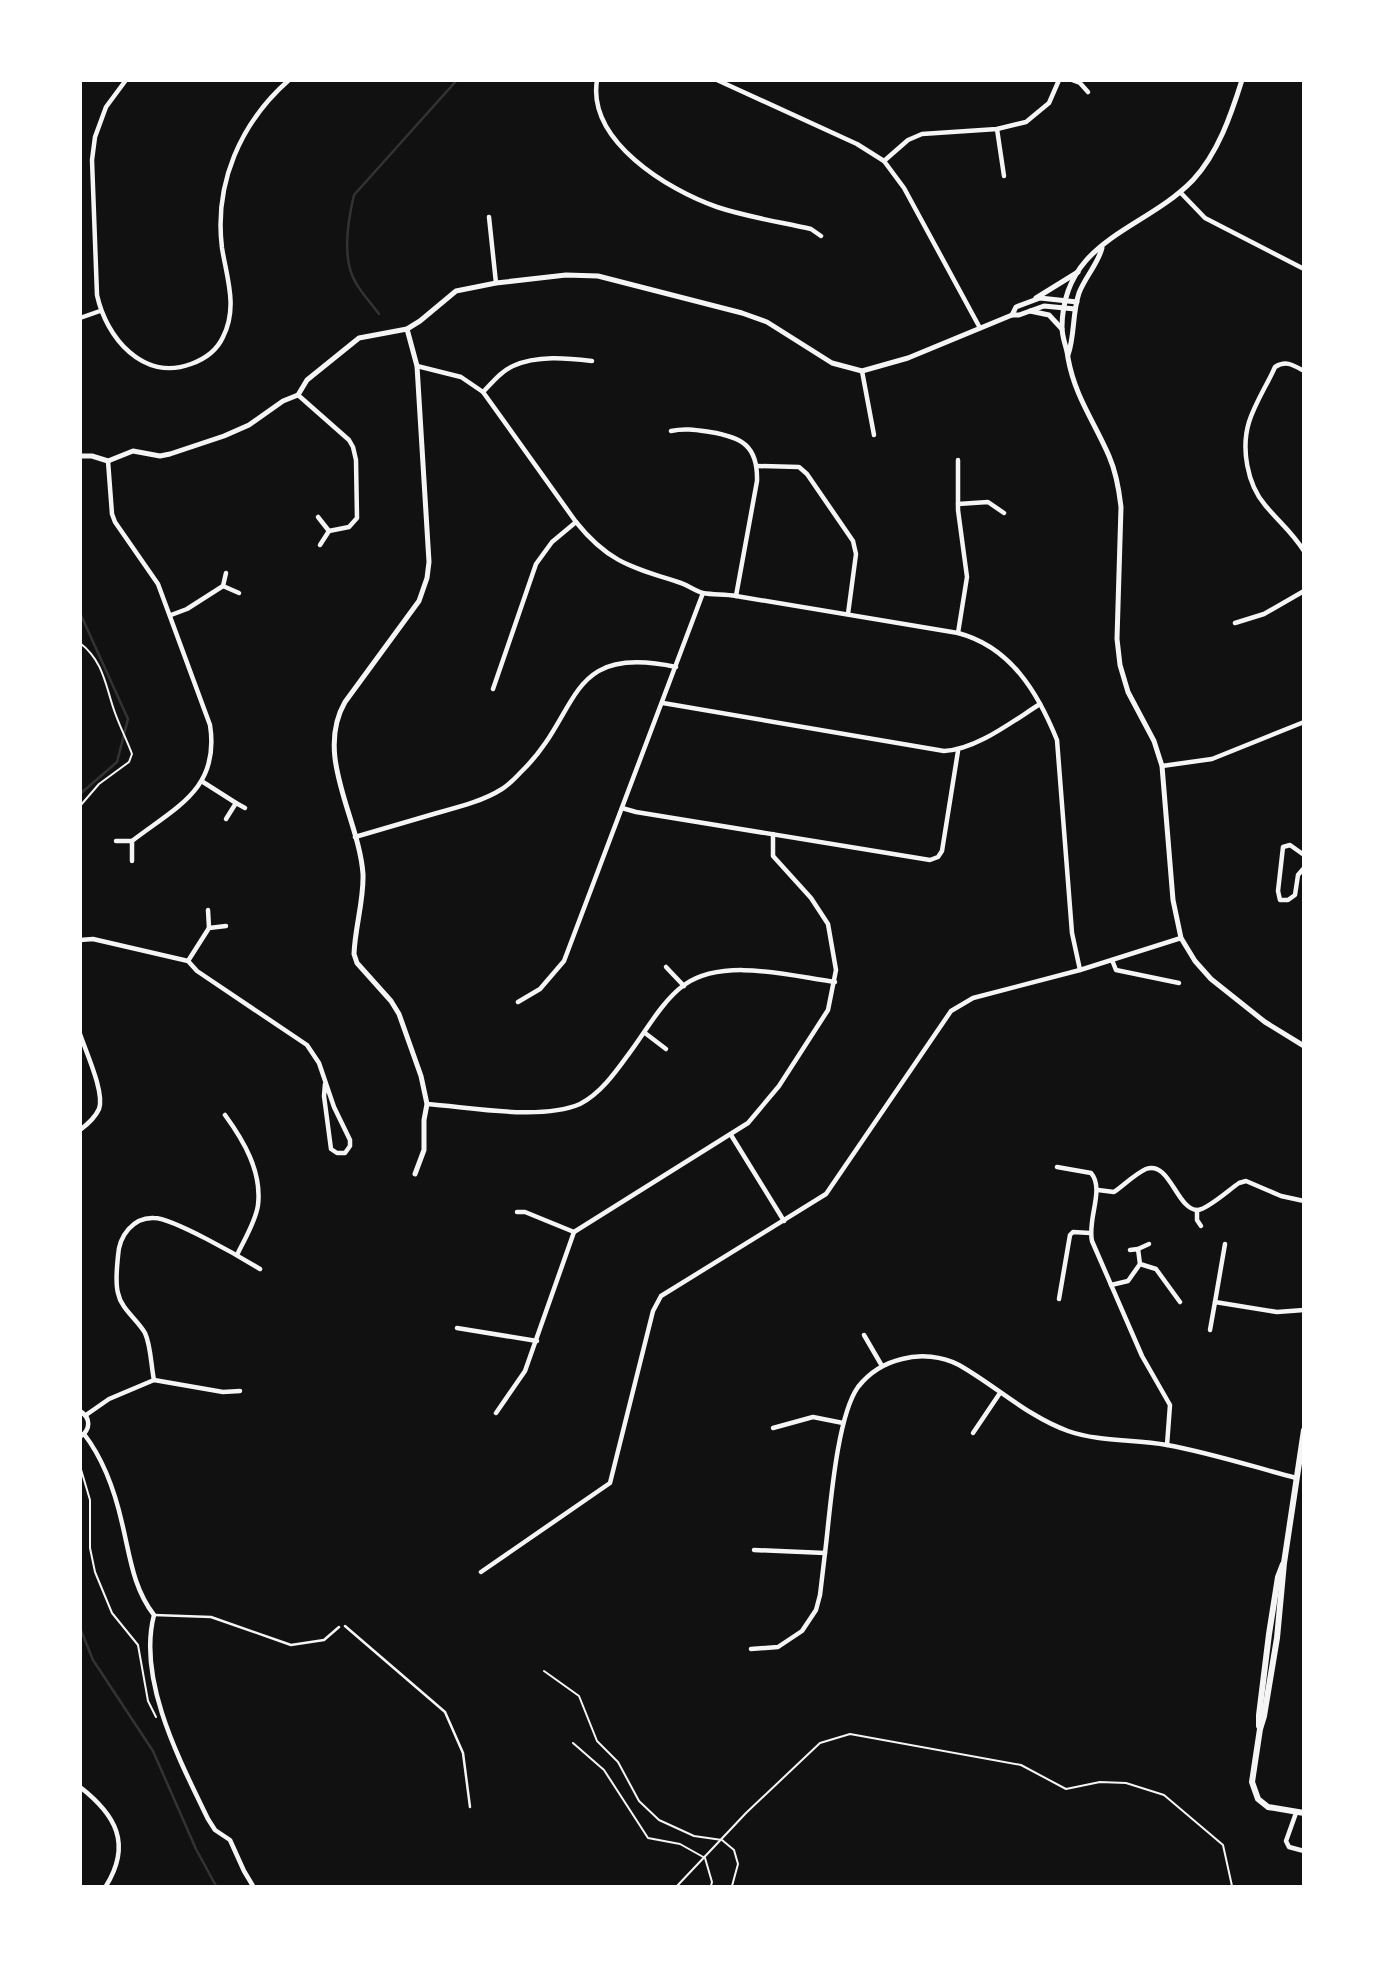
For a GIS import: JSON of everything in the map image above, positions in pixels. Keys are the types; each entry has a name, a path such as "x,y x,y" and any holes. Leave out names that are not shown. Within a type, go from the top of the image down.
{"main road":[{"path":"1300,1813 1268,1807 1258,1798 1252,1782 1259,1729 1264,1716 1277,1638 1284,1563 1304,1430"}],"street":[{"path":"126,80 106,107 95,137 92,160 95,269 100,311 117,340 145,363 169,368 184,367 217,348 229,323 232,308 221,232 222,202 228,173 249,126 264,105 289,80"},
{"path":"597,80 599,114 610,135 617,144 669,184 719,208 811,229 821,236"},
{"path":"717,80 857,144 884,161 904,188 981,329"},
{"path":"884,161 908,140 922,134 997,129 1026,122 1049,103 1059,80"},
{"path":"1072,80 1080,83 1088,92"},
{"path":"1242,80 1217,146 1202,170 1180,192 1093,252 1078,272 1065,299 1063,345 1076,390 1108,453 1119,487 1121,507 1117,639 1120,665 1128,692 1154,741 1163,766 1173,900 1181,938 1195,961 1211,979 1265,1022 1304,1046"},
{"path":"997,129 1004,176"},
{"path":"1180,192 1205,218 1304,269"},
{"path":"489,217 496,283"},
{"path":"1068,355 1077,302 1086,277 1100,257 1102,248"},
{"path":"1012,314 1016,307 1034,300 1078,272"},
{"path":"80,456 92,456 108,461 132,451 160,456 224,436 249,425 283,401 298,395 307,380 359,338 407,329 456,291 496,283 566,275 598,276 756,317 832,363 862,371 908,358 1012,314 1019,315 1044,306 1075,309"},
{"path":"1034,300 1047,298 1077,302"},
{"path":"80,318 100,311"},
{"path":"1029,311 1049,314 1062,329"},
{"path":"407,329 417,366 429,562 427,578 419,601 338,715 334,739 335,760 360,856 363,881 354,954 356,963 391,1001 399,1014 421,1076 427,1104 424,1150 415,1174"},
{"path":"483,392 511,366 564,357 592,361"},
{"path":"1304,371 1288,363 1282,363 1275,368 1249,422 1245,444 1248,471 1256,492 1291,531 1304,551"},
{"path":"417,366 461,377 483,392 590,541 609,556 703,593 736,596 958,633 970,636 1003,654 1018,669 1058,740 1072,933 1080,970"},
{"path":"862,371 874,435"},
{"path":"298,395 348,440 356,460 357,519 349,527 329,531 320,545"},
{"path":"671,431 687,428 737,438 747,445 757,466 757,481 736,596"},
{"path":"958,460 958,504 967,577 958,633"},
{"path":"108,461 110,505 115,522 149,568 171,615 210,725 212,741 209,765 203,782 187,802 132,841 116,841"},
{"path":"757,466 799,467 807,474 853,541 856,554 848,614"},
{"path":"958,504 988,502 1004,513"},
{"path":"318,517 329,531"},
{"path":"493,689 536,564 552,542 576,522"},
{"path":"171,615 187,609 223,586 226,573"},
{"path":"223,586 239,593"},
{"path":"1235,623 1264,614 1304,591"},
{"path":"518,1002 541,989 564,961 703,593"},
{"path":"355,837 480,800 504,789 535,758 575,694 600,670 626,661 653,662 676,667"},
{"path":"663,702 944,751 958,751 970,746 1040,704"},
{"path":"1163,766 1212,759 1304,722"},
{"path":"622,807 930,860 938,857 944,844 958,751"},
{"path":"203,782 245,808"},
{"path":"226,819 236,803"},
{"path":"496,1413 525,1371 561,1262 574,1232 591,1219 731,1135 757,1115 828,1010 835,982 835,960 828,924 811,898 773,856 773,835"},
{"path":"132,841 132,862"},
{"path":"1304,855 1290,845 1283,847 1278,891 1280,900 1288,900 1296,895 1298,875 1304,868"},
{"path":"188,961 209,928 208,910"},
{"path":"209,928 226,926"},
{"path":"481,1572 610,1483 653,1311 661,1296 826,1195 951,1011 973,998 1080,970 1181,938"},
{"path":"80,940 93,939 188,961 197,971 307,1045 319,1063 325,1084 350,1140 350,1146 345,1153 337,1153 331,1149 325,1084"},
{"path":"1112,960 1116,970 1180,984"},
{"path":"666,967 684,986"},
{"path":"427,1104 537,1113 580,1104 607,1083 668,1001 700,976 718,971 743,970 835,982"},
{"path":"645,1033 666,1049"},
{"path":"80,1034 100,1094 100,1107 80,1130"},
{"path":"225,1115 238,1133 258,1178 258,1207 237,1255"},
{"path":"731,1135 784,1222"},
{"path":"1056,1167 1091,1173 1096,1179 1098,1190 1093,1202 1090,1233 1117,1303 1142,1356 1170,1405 1167,1445"},
{"path":"1098,1190 1114,1192 1145,1169 1152,1168 1161,1171 1189,1208 1197,1210 1245,1181 1281,1196 1304,1201"},
{"path":"1197,1210 1196,1220 1201,1226"},
{"path":"517,1212 525,1212 574,1232"},
{"path":"154,1380 144,1331 120,1299 117,1290 118,1252 126,1231 135,1223 146,1219 163,1219 260,1269"},
{"path":"1059,1299 1070,1235 1073,1232 1090,1233"},
{"path":"1130,1250 1139,1250 1149,1244"},
{"path":"1210,1330 1225,1244"},
{"path":"1111,1285 1128,1281 1140,1264 1139,1250"},
{"path":"1140,1264 1156,1269 1180,1302"},
{"path":"1215,1302 1277,1311 1304,1310"},
{"path":"457,1328 537,1341"},
{"path":"864,1335 882,1366"},
{"path":"751,1648 779,1647 802,1631 816,1610 843,1423 858,1387 882,1366 907,1357 935,1357 959,1366 1030,1413 1067,1431 1080,1435 1167,1445 1296,1478"},
{"path":"86,1415 109,1399 154,1380 223,1392 240,1391"},
{"path":"973,1433 1000,1393"},
{"path":"80,1411 86,1415 88,1427 82,1435 94,1448 108,1478 135,1580 142,1599 154,1615 150,1631 150,1654 162,1717 173,1748 208,1819 215,1830 230,1840 253,1886"},
{"path":"773,1428 813,1417 843,1423"},
{"path":"754,1550 825,1553"},
{"path":"80,1787 101,1803 118,1834 119,1853 115,1872 106,1886"},
{"path":"1300,1813 1286,1841 1289,1847 1304,1851"}],"lane":[{"path":"154,1615 211,1617 291,1645 324,1640 339,1627"},
{"path":"345,1626 445,1712 463,1753 470,1807"}],"path":[{"path":"80,643 94,655 103,673 132,754 129,762 99,784 80,806"},
{"path":"80,1466 90,1500 90,1548 95,1572 112,1613 138,1645 148,1701 156,1717"},
{"path":"544,1671 579,1696 597,1741 618,1762 639,1801 660,1820 694,1836 722,1840 734,1850 738,1864 732,1886"},
{"path":"677,1886 746,1813 820,1743 850,1734 1021,1765 1066,1789 1100,1782 1126,1783 1164,1794 1223,1845 1232,1886"},
{"path":"573,1743 604,1770 648,1838 680,1844 705,1858 711,1886"}],"waterway":[{"path":"379,314 351,273 347,251 354,195 457,80"},
{"path":"80,613 128,719 117,762 80,794"},
{"path":"80,1628 93,1660 153,1751 196,1849 216,1886"}]}
